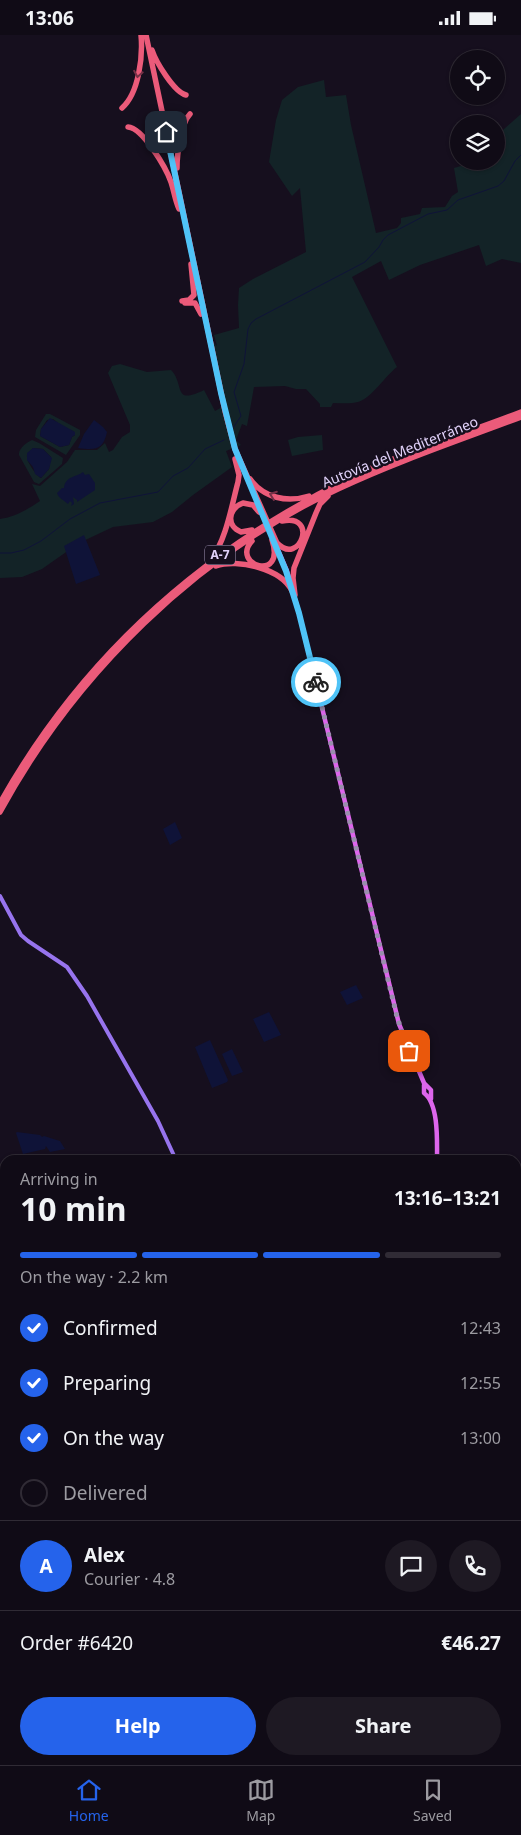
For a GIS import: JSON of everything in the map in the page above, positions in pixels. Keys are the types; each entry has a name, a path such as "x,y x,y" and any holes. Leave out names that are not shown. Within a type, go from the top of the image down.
{"highway":[{"path":"144,35 164,72 178,91 186,95"},
{"path":"122,108 135,92 144,35"},
{"path":"144,35 179,190 225,411 235,449 263,518"},
{"path":"144,35 224,418 239,475 218,548 203,568"},
{"path":"179,190 177,159 186,120 190,114"},
{"path":"128,127 132,127 140,133 166,170 179,209"},
{"path":"191,264 194,295 189,300 183,302 195,303 202,314"},
{"name":"Autovía del Mediterráneo","path":"0,803 41,737 86,679 145,617 203,568 270,521 304,501 411,453 521,413"},
{"name":"Autovía del Mediterráneo","path":"0,812 39,747 84,687 122,646 166,604 205,572 259,533 353,480 521,417"},
{"path":"233,451 271,535 278,545 294,548 301,543 303,534 299,523 290,520 281,521"},
{"path":"243,469 258,487 276,497 295,499 313,495 353,480"},
{"path":"166,604 258,536 353,480"},
{"path":"263,518 253,505 243,503 234,508 230,517 238,531 246,533 313,495"},
{"path":"294,595 292,578 294,568 320,503 328,496"},
{"path":"258,536 248,546 246,554 252,564 261,566 268,564 274,558 275,550 271,535"},
{"path":"214,567 223,563 234,563 273,573 287,582 294,595"}],"main road":[{"path":"271,535 299,613 399,1024 426,1089 431,1090 430,1096 437,1139 437,1155"},
{"path":"0,896 21,935 67,967 88,996 158,1121 174,1155"}],"shaded area":[{"path":"324,80 326,97 346,95 376,233 397,228 401,223 401,218 420,214 422,208 445,207 452,196 458,192 454,170 505,170 505,128 521,114 521,263 502,259 486,266 479,245 420,265 389,280 381,261 352,277 397,367 369,396 358,402 333,403 331,407 320,407 320,404 306,389 285,386 254,387 247,426 242,424 236,440 241,445 226,451 232,467 172,512 153,522 113,527 79,543 42,569 22,577 0,578 0,519 16,515 40,501 32,484 40,486 67,462 75,450 97,450 105,443 109,452 113,450 122,437 130,432 130,425 108,373 112,366 120,364 147,372 171,370 183,394 187,396 204,390 215,411 224,406 211,344 214,343 217,346 214,335 239,328 239,288 306,252 300,188 292,196 269,162 276,120 282,100 298,87"},
{"path":"46,414 50,414 80,430 80,435 66,455 35,437 36,430","holes":["53,419 63,427 73,431 75,435 72,437 69,445 60,447 40,436 41,429 47,420"]},
{"path":"50,418 75,432 69,445 60,447 40,436 41,429"},
{"path":"94,420 107,432 103,443 93,449 78,448 84,434"},
{"path":"322,435 323,450 292,456 288,440 298,437"},
{"path":"32,440 63,458 62,464 39,484 34,482 19,455 21,448","holes":["33,448 43,449 51,457 49,469 41,478 32,468 27,455"]},
{"path":"33,448 43,449 52,458 49,469 41,478 35,474 33,467 27,460 27,453"},
{"path":"83,472 85,475 89,474 95,483 95,490 77,502 73,497 74,504 71,506 72,503 70,501 68,504 57,493 64,488 69,479"},
{"path":"84,535 100,575 76,584 64,546"},
{"path":"175,822 182,838 170,845 163,829"},
{"path":"356,985 363,998 347,1005 340,992"},
{"path":"269,1012 281,1035 264,1042 253,1019"},
{"path":"210,1040 228,1080 212,1088 195,1047"},
{"path":"232,1049 243,1072 232,1076 222,1054"},
{"path":"17,1132 40,1135 60,1141 65,1149 50,1152 46,1146 45,1149 23,1154"}],"waterway":[{"path":"233,428 241,416 234,392 244,364 248,329 251,323 365,262 388,235 428,214 447,210 458,200 498,186 504,181 515,161 521,155"},
{"path":"0,553 24,550 41,541 70,519 100,503 158,492 173,476 188,468 205,449 224,440"}],"way so far":[{"path":"316,682 397,1017 409,1051"}],"route":[{"path":"166,132 221,393 235,449 286,571 299,613 316,682"}]}
